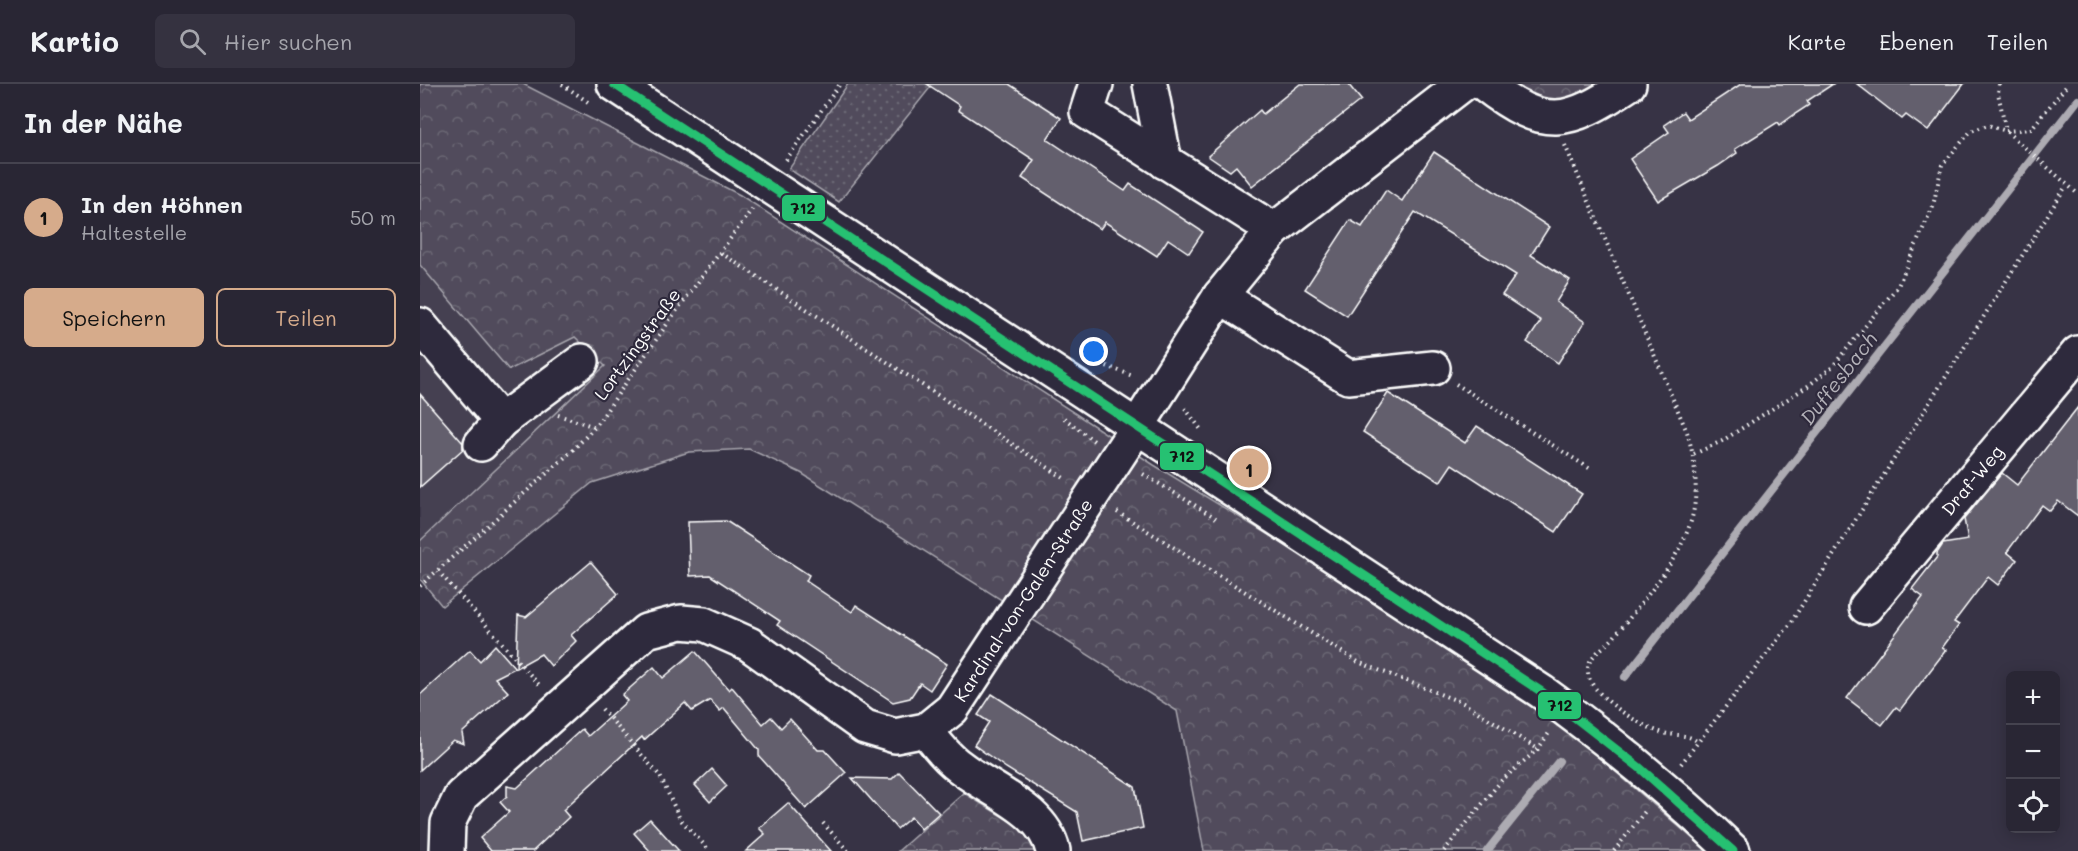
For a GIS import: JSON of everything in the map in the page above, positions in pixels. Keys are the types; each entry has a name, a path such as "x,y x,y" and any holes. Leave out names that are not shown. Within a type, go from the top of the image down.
{"street":[{"path":"614,84 1542,692 1608,740 1663,785 1733,851"},
{"path":"1096,84 1087,112 1274,230"},
{"path":"1150,84 1165,162"},
{"name":"Kardinal-von-Galen-Straße","path":"447,851 448,823 461,796 646,631 681,622 704,624 749,644 865,727 895,736 926,730 952,709 1137,428 1220,296 1274,230 1463,84"},
{"path":"1484,84 1537,117 1554,119 1574,116 1594,107 1629,84"},
{"path":"1220,296 1348,377 1433,368"},
{"path":"420,325 491,433 582,361"},
{"name":"Draf-Weg","path":"1866,607 2077,355"},
{"path":"926,730 941,750 959,767 1041,823 1051,839 1053,851"}],"path":[{"name":"Lortzingstraße","path":"420,586 572,451 595,427 840,84"},
{"path":"1999,84 1998,93 2006,131"},
{"path":"2006,131 2031,129 2068,84"},
{"path":"1554,119 1688,432 1694,454 1695,496 1690,527 1671,562 1588,668 1590,679 1596,690 1638,723 1662,733 1691,736 1699,743"},
{"path":"1694,454 1732,435 1808,386 1832,367 1898,286 1933,206 1942,165 1971,131 1988,124 2006,131 2066,186 2078,194"},
{"path":"1614,851 1790,624 2066,186"},
{"path":"721,253 1091,496 1358,662 1462,703 1538,749"},
{"path":"1433,368 1592,470"},
{"path":"438,571 571,697 660,776 680,819 710,851"},
{"path":"1444,851 1501,781 1538,749 1550,732"},
{"path":"822,823 845,850"}],"shaded area":[{"path":"420,265 509,369 575,337 605,366 420,541"}],"green space":[{"path":"420,84 523,84 740,195 1154,465 1393,611 1564,727 1707,851 1204,851 1177,711 801,473 749,449 689,452 592,483 442,606 420,579 420,541 605,366 575,337 509,370 420,265"},
{"path":"848,84 933,84 839,202 789,169"},
{"path":"1506,84 1607,84 1559,108"},
{"path":"964,793 1031,834 1038,851 898,851"}],"building":[{"path":"927,84 1009,84 1061,118 1047,139 1125,191 1130,184 1203,232 1189,253 1168,239 1157,256 1105,222 1100,229 1022,178 1034,160 958,110 960,106"},
{"path":"1300,84 1348,84 1361,100 1252,186 1236,166 1230,171 1208,156 1260,110 1263,114"},
{"path":"1741,84 1833,84 1807,101 1809,105 1780,125 1778,122 1735,149 1737,153 1718,166 1658,201 1630,159 1669,132 1664,125 1683,112 1688,119"},
{"path":"1857,84 1964,84 1928,131 1906,115 1902,119"},
{"path":"1434,152 1549,227 1531,255 1570,280 1556,302 1585,322 1558,363 1527,342 1541,321 1502,295 1516,275 1415,212 1347,316 1305,289 1350,220 1362,227 1386,190 1402,201"},
{"path":"1388,393 1465,443 1477,426 1582,494 1556,532 1452,464 1440,482 1363,432"},
{"path":"420,394 463,443 463,449 420,487"},
{"path":"2078,407 2078,516 2058,501 2050,511 2042,505 2007,552 2017,560 1998,585 1988,577 1954,622 1959,625 1942,648 1946,650 1900,710 1896,707 1882,725 1847,698 1923,597 1912,589 1937,557 1943,544 1968,540 1964,519 2002,473 2017,485"},
{"path":"726,521 809,575 806,581 852,612 856,605 947,664 930,690 920,683 910,698 893,702 777,625 780,621 710,575 690,576 688,522"},
{"path":"591,562 618,594 571,635 576,641 551,666 541,654 516,668 518,615 526,617"},
{"path":"495,645 515,668 495,678 508,692 462,733 464,744 453,740 420,770 420,695 470,650 480,661"},
{"path":"695,651 729,690 732,687 763,724 771,717 781,728 790,719 818,750 825,750 846,773 806,809 759,756 759,750 724,708 720,711 710,700 692,711 685,703 644,740 642,737 563,810 569,817 533,851 491,851 480,838 509,812 500,802 507,796 507,786 517,788 582,729 588,736 627,701 622,695 654,667 663,678"},
{"path":"992,694 1135,787 1143,828 1083,841 1077,812 1006,768 974,745 989,722 978,715"},
{"path":"712,769 727,786 710,802 695,785"},
{"path":"899,772 939,813 921,829 911,817 897,829 852,778 892,779"},
{"path":"788,803 831,851 746,851 765,834 759,828"},
{"path":"650,819 679,851 650,851 634,833"}],"waterway":[{"name":"Duffesbach","path":"1625,677 2078,100"},
{"name":"Duffesbach","path":"1487,851 1559,761"}],"transit line":[{"name":"712","path":"614,84 1542,692 1640,768 1733,851"}],"place":[{"name":"In den Höhnen","path":"1249,468"}]}
